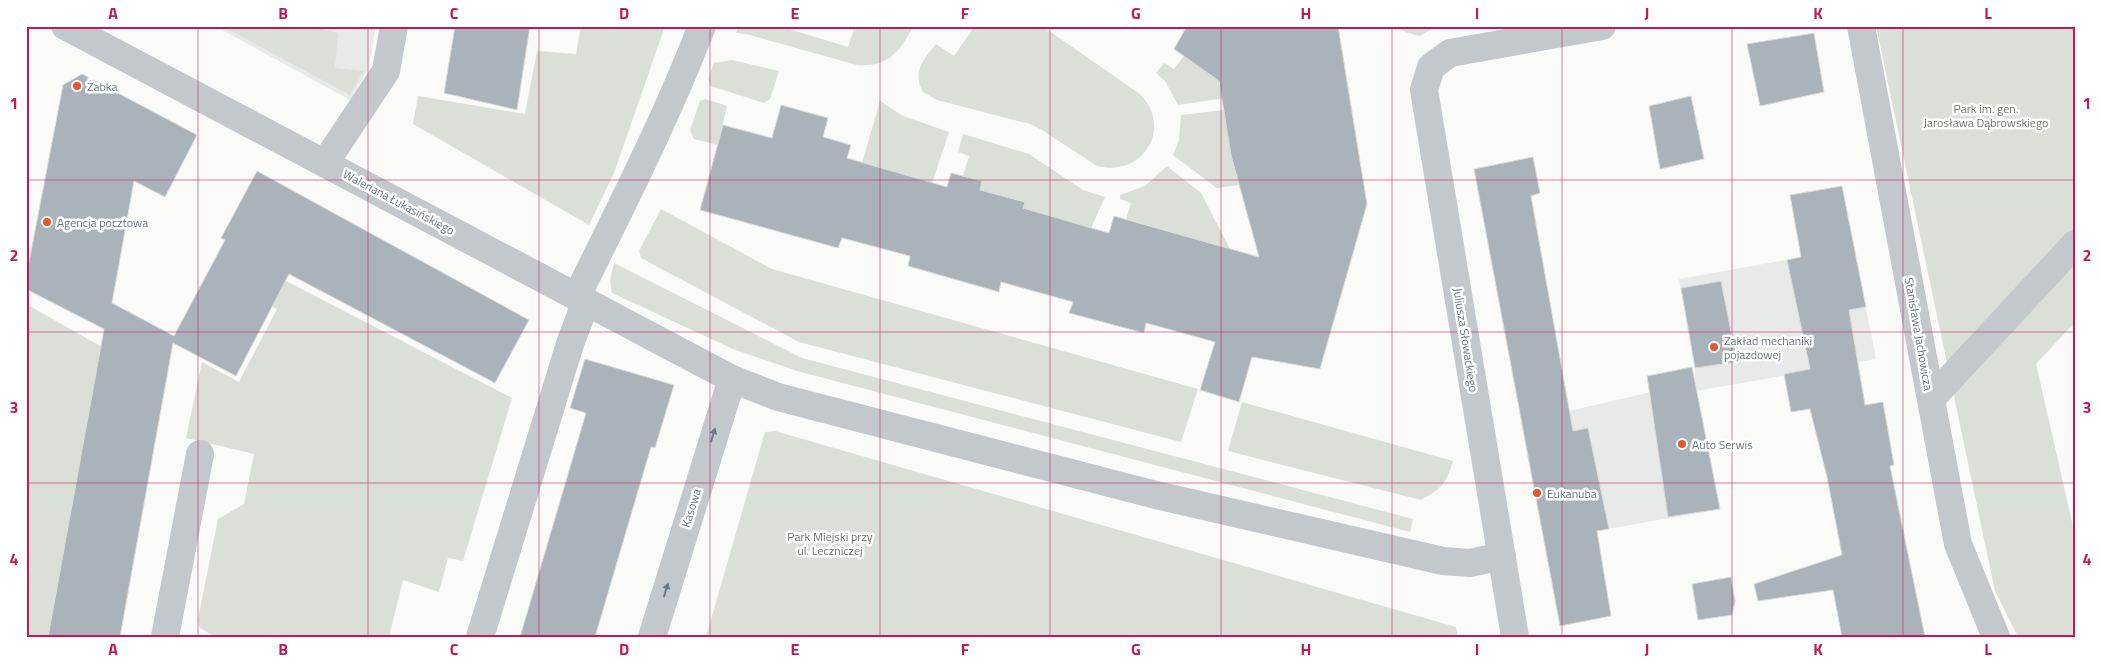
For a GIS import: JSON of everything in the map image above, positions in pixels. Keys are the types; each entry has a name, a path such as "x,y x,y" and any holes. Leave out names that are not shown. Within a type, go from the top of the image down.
{"street":[{"name":"Waleriana Łukasińskiego","path":"65,26 732,379 778,397 1147,493 1424,557 1470,563 1502,556"},
{"path":"325,163 386,71 394,26"},
{"path":"480,637 568,354 582,299 702,26"},
{"name":"Juliusza Słowackiego","path":"1515,637 1424,90 1431,68 1450,53 1602,26"},
{"name":"Stanisława Jachowicza","path":"1861,26 1958,544 1996,637"},
{"path":"1931,399 2075,244"},
{"name":"Kasowa","path":"652,637 732,379"},
{"path":"165,637 164,631 200,454"}],"shaded area":[{"path":"215,26 376,26 368,70 350,100"},
{"path":"1854,248 1876,359 1697,391 1720,509 1544,542 1521,422 1695,382 1695,366 1679,279"}],"green space":[{"path":"222,26 308,26 338,33 335,68 364,71 350,95"},
{"path":"581,26 665,26 614,173 589,225 413,124 418,96 525,114 537,51 576,54"},
{"path":"738,26 779,26 848,47 855,26 914,26 892,56 878,63 857,65 746,34 736,33"},
{"path":"975,26 1042,26 1140,94 1150,107 1154,121 1153,134 1148,147 1140,157 1128,164 1114,168 1097,166 1030,124 937,100 923,92 919,78 920,66 931,50 936,44 954,56"},
{"path":"1396,26 1437,26 1420,36 1405,32"},
{"name":"Park im. gen. Jarosława Dąbrowskiego","path":"1876,26 2075,26 2075,322 2036,364 2075,535 2075,637 2018,637 1995,591"},
{"path":"1208,54 1238,96 1178,105 1165,81 1156,73 1164,63 1174,69 1184,56"},
{"path":"732,60 779,71 770,99 764,103 711,86 708,79 714,63"},
{"path":"705,99 727,106 718,145 694,139 690,130 700,101"},
{"path":"880,101 903,116 949,132 932,183 862,163"},
{"path":"1224,110 1239,185 1217,188 1173,155 1179,140 1181,115"},
{"path":"963,134 1029,154 1083,190 1105,197 1091,228 1023,209 1024,202 980,190 963,176 969,156 958,152"},
{"path":"1167,166 1201,193 1230,249 1126,219 1131,203 1120,199 1120,195 1145,186"},
{"path":"661,209 772,269 1198,389 1181,442 799,342 641,258 639,251"},
{"path":"234,254 512,398 463,561 448,558 439,592 403,580 389,637 221,637 210,634 199,627 198,619 218,519 244,504 254,454 186,438 202,362 239,382 277,309 222,279"},
{"path":"614,263 802,358 1413,519 1410,532 797,371 733,349 612,293 610,280"},
{"path":"26,304 102,347 48,637 26,637"},
{"path":"1242,402 1453,461 1442,485 1421,500 1228,451"},
{"name":"Park Miejski przy ul. Leczniczej","path":"775,431 1456,627 1458,637 706,637 765,432"}],"building":[{"path":"455,26 530,26 517,110 444,93"},
{"path":"1187,26 1338,26 1367,204 1320,369 1252,357 1239,402 1200,390 1215,342 1146,323 1144,333 1069,313 1073,302 1001,282 999,292 908,266 910,256 842,238 838,248 700,210 723,125 772,138 781,105 828,118 823,137 851,145 847,158 947,187 951,173 982,181 980,190 1025,202 1023,208 1109,233 1114,216 1259,257 1231,155 1219,81 1174,49"},
{"path":"1814,33 1824,92 1760,106 1747,44"},
{"path":"82,74 197,135 165,197 134,181 112,303 174,336 225,240 221,238 257,171 529,320 495,383 289,274 236,376 173,343 120,637 48,637 104,329 26,289 26,278 63,85"},
{"path":"1691,96 1704,159 1660,169 1649,106"},
{"path":"1533,157 1540,193 1531,196 1573,431 1588,428 1609,529 1597,531 1611,616 1560,626 1474,169"},
{"path":"1842,186 1866,307 1849,310 1865,405 1883,402 1894,465 1890,466 1925,637 1842,637 1833,590 1758,601 1754,584 1842,555 1827,477 1810,409 1791,412 1784,374 1810,369 1787,260 1801,257 1790,195"},
{"path":"1721,281 1737,362 1695,368 1681,288"},
{"path":"585,359 674,385 655,448 651,447 595,637 520,637 586,413 570,408"},
{"name":"Auto Serwis","path":"1692,367 1720,509 1668,517 1647,376"},
{"path":"1731,577 1735,601 1732,615 1698,620 1692,584"}],"place":[{"name":"Żabka","path":"77,86"},
{"name":"Agencja pocztowa","path":"47,222"},
{"name":"Zakład mechaniki pojazdowej","path":"1714,347"},
{"name":"Auto Serwis","path":"1682,444"},
{"name":"Eukanuba","path":"1537,493"}]}
